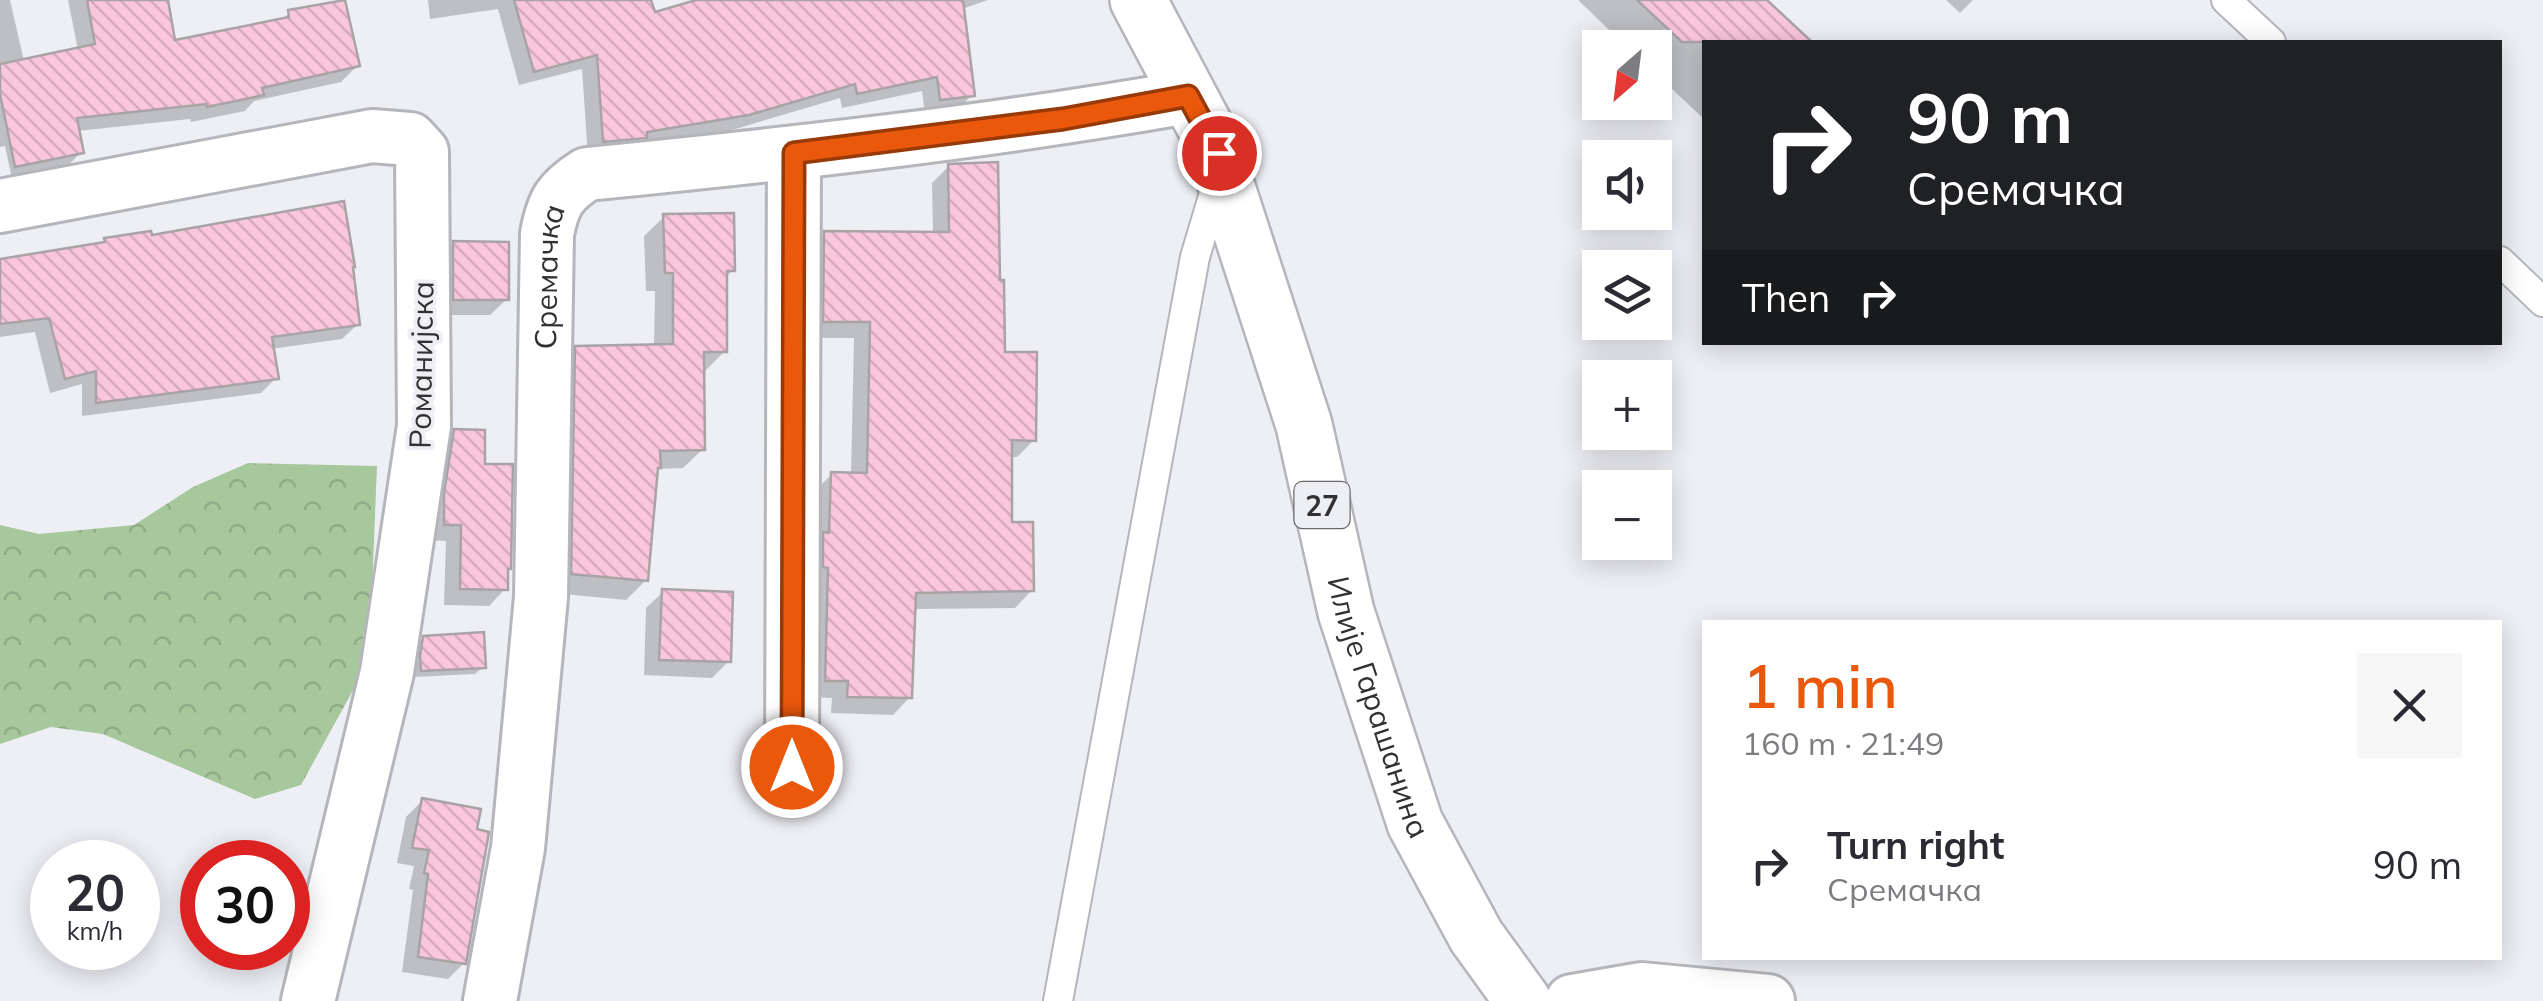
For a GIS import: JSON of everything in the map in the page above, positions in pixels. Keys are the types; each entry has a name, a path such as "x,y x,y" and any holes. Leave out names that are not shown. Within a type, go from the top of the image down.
{"main road":[{"name":"Илије Гарашанина","path":"1138,0 1219,153 1304,425 1346,612 1416,823 1476,936 1523,1001"}],"street":[{"name":"Сремачка","path":"490,1001 518,848 541,597 547,234 551,212 566,187 587,174 1063,119 1188,96"},
{"name":"Романијска","path":"0,206 372,136 410,139 422,152 424,426 387,672 308,1001"},
{"path":"792,767 794,153"},
{"path":"1572,1001 1641,989 1768,1001"}],"lane":[{"path":"2226,0 2269,40"},
{"path":"1058,1001 1194,257 1221,169"},
{"path":"2502,263 2543,302"}],"green space":[{"path":"248,463 377,466 371,615 363,672 301,785 255,799 103,734 51,727 0,744 0,525 39,534 134,525 193,487"}],"building":[{"path":"87,0 168,0 175,40 289,17 288,10 345,0 360,66 262,88 264,95 207,107 206,104 77,118 84,153 15,167 0,94 0,64 95,44"},
{"path":"514,0 651,0 655,12 696,0 963,0 975,96 940,100 937,77 857,94 855,84 749,115 647,132 647,138 603,142 597,55 534,72"},
{"path":"1637,0 1767,0 1810,40 1702,40 1682,42"},
{"path":"998,162 1005,352 1037,352 1036,441 1012,440 1012,522 1033,522 1034,591 916,593 912,698 847,697 848,681 825,681 828,568 823,567 823,532 829,533 831,472 867,473 870,322 823,322 824,231 949,232 948,164"},
{"path":"344,201 360,325 272,337 279,379 96,403 96,371 65,379 49,318 0,324 0,259 105,242 104,238 151,231 152,235"},
{"path":"734,213 735,271 727,271 727,352 704,352 705,450 660,451 648,581 571,574 575,346 673,344 673,273 665,273 663,214"},
{"path":"453,241 509,242 509,300 453,300"},
{"path":"454,429 485,430 485,464 513,464 508,590 460,589 461,525 444,525 444,493"},
{"path":"662,589 733,592 731,662 659,660"},
{"path":"484,632 486,668 421,671 423,636"},
{"path":"422,798 481,809 477,829 489,832 466,964 418,957 429,850 412,848"}],"route":[{"path":"792,767 794,153 1063,119 1188,96 1219,153"}]}
